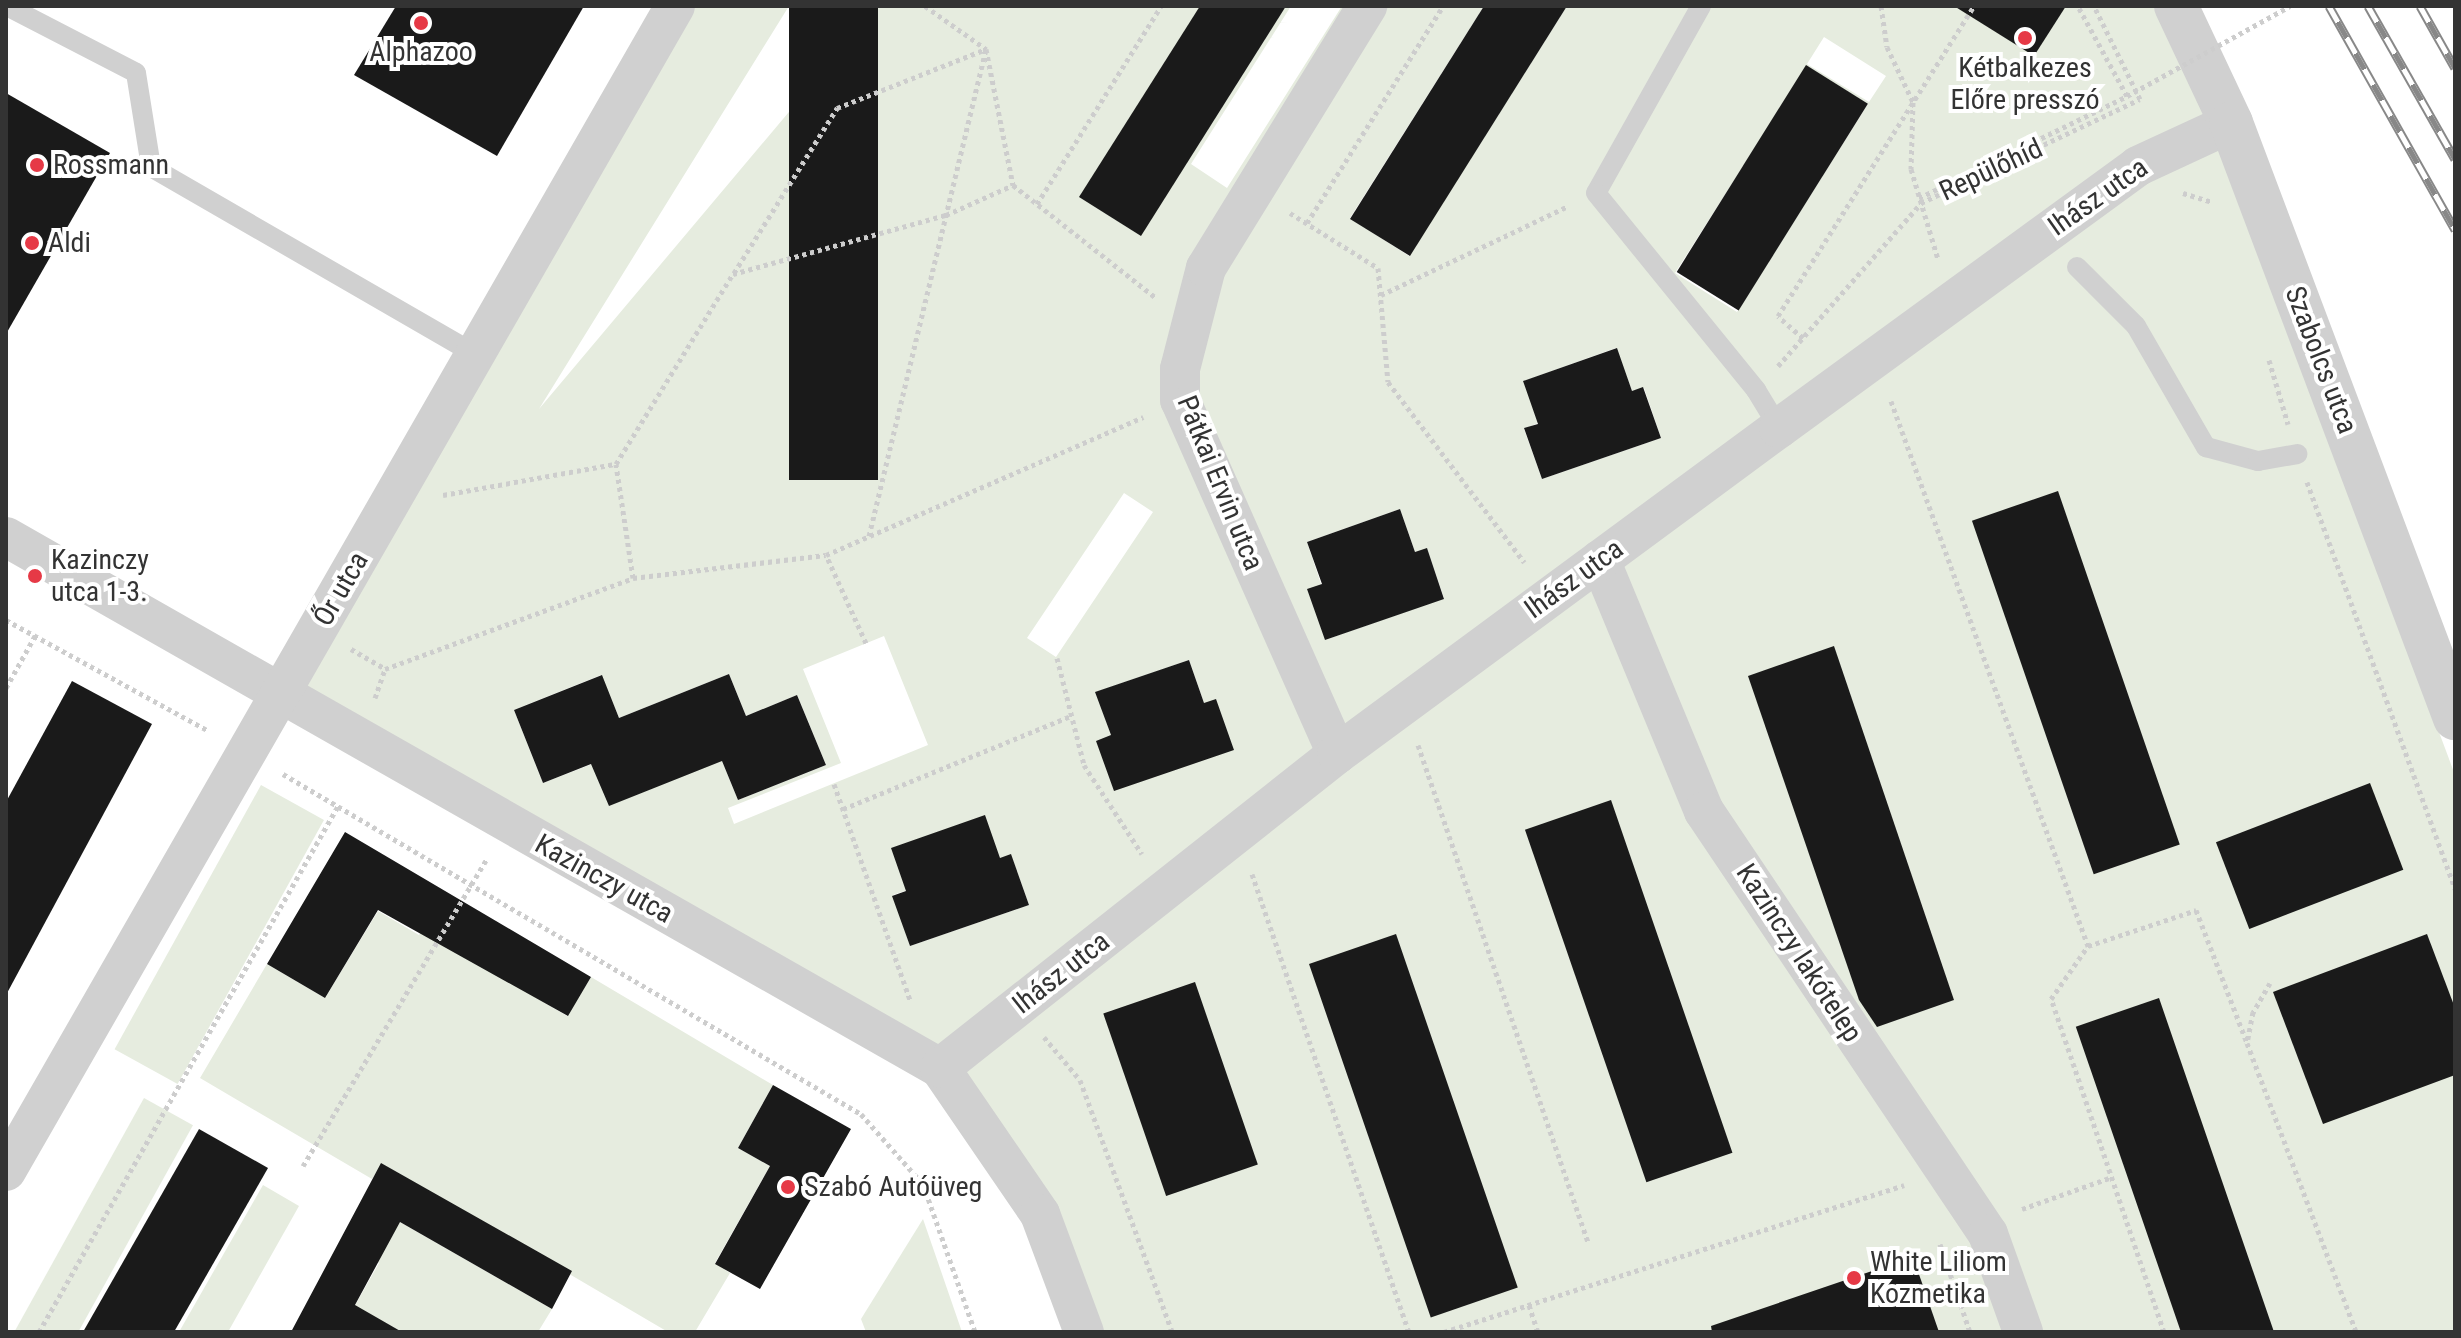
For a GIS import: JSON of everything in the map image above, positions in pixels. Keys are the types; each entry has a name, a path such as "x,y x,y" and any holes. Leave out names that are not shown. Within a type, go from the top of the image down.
{"street":[{"name":"Őr utca","path":"6,1171 675,6"},
{"name":"Pátkai Ervin utca","path":"1337,754 1180,400 1187,323 1206,268 1367,6"},
{"name":"Szabolcs utca","path":"2176,6 2215,130 2455,718"},
{"name":"Ihász utca","path":"940,1068 1337,754 1779,428 2138,166 2215,130"},
{"name":"Kazinczy utca","path":"6,537 507,825 940,1068 1040,1214 1084,1332"},
{"name":"Kazinczy lakótelep","path":"1600,560 1704,811 1988,1234 2023,1332"}],"lane":[{"path":"7,6 136,73 151,167 475,354"},
{"path":"1701,6 1596,193 1756,390 1779,428"},
{"path":"2077,267 2136,326 2206,447 2258,461 2297,454"}],"path":[{"path":"925,6 986,49 1013,185 1187,323"},
{"path":"1037,204 1161,6"},
{"path":"1307,223 1443,6"},
{"path":"1881,6 1887,47 1913,102 1911,169 1952,302"},
{"path":"1803,338 1778,316 1974,6"},
{"path":"2078,6 2127,96"},
{"name":"Repülőhíd","path":"1920,200 2140,99 2094,6"},
{"path":"1920,200 2127,96 2290,6"},
{"path":"869,536 986,49"},
{"path":"633,578 616,464 837,108 986,49"},
{"path":"2215,130 2223,205"},
{"path":"733,274 946,215 1013,185"},
{"path":"1381,295 1596,193"},
{"path":"1277,204 1378,268 1388,382 1524,562"},
{"path":"2266,351 2297,454 2455,889"},
{"path":"335,641 385,669 633,578 826,555 1180,400"},
{"path":"1891,401 2088,946"},
{"path":"431,498 616,464"},
{"path":"826,555 866,643"},
{"path":"6,620 245,751 861,1114 923,1184 975,1332"},
{"path":"6,688 35,636"},
{"path":"1057,658 1084,765 1143,855"},
{"path":"371,708 385,669"},
{"path":"843,809 1071,716"},
{"path":"1418,744 1588,1242"},
{"path":"834,784 916,1017"},
{"path":"39,1332 338,806"},
{"path":"303,1166 507,825"},
{"path":"1249,866 1409,1332"},
{"path":"2164,1332 2051,999 2088,946 2196,910 2356,1332"},
{"path":"2247,1043 2253,1012 2270,983"},
{"path":"1019,1007 1080,1080 1172,1332"},
{"path":"1444,1332 1918,1180"},
{"path":"1939,1240 1970,1332"},
{"path":"1529,1305 1538,1332"}],"shaded area":[{"path":"679,6 789,6 539,409 878,6 1291,6 1191,164 1227,188 1342,6 1484,6 1350,218 1409,256 1567,6 2169,6 2222,119 940,1061 286,693","holes":["1824,37 1886,76 1869,102 1807,64","1807,66 1868,104 1737,312 1675,273","1616,348 1632,391 1644,388 1661,438 1542,479 1524,429 1538,423 1524,381","1124,493 1153,512 1056,657 1027,638","1400,509 1415,552 1427,549 1444,598 1325,640 1321,584 1307,542","884,636 928,745 734,824 728,808 841,763 803,669","1189,660 1204,703 1216,699 1111,735 1096,692","729,674 746,716 797,695 826,765 738,800 722,761 592,764 543,783 514,710 601,675 619,718","1011,855 1029,905 910,946 893,895"]},
{"path":"2217,137 2455,775 2455,1332 1092,1332 951,1070 1340,762 2141,174"},
{"path":"261,785 324,820 178,1084 115,1049"},
{"path":"444,891 474,961 567,1016 591,977 773,1085 738,1148 770,1166 715,1263 730,1273 695,1332 668,1332 382,1164 372,1179 200,1078 267,964 325,998 378,911 419,935"},
{"path":"144,1098 193,1125 78,1332 14,1332"},
{"path":"263,1185 299,1206 228,1332 179,1332"},
{"path":"365,1202 552,1309 538,1332 402,1332 386,1323 340,1332 379,1263 342,1242"},
{"path":"923,1219 962,1332 866,1332 861,1319"}],"building":[{"path":"396,6 584,6 497,156 354,75"},
{"path":"789,6 878,6 878,480 789,480"},
{"path":"1200,6 1286,6 1141,236 1079,197"},
{"path":"1484,6 1567,6 1410,256 1350,219"},
{"name":"Kétbalkezes Előre presszó","path":"1954,6 2066,6 2034,56"},
{"path":"1806,65 1868,104 1739,311 1677,272"},
{"name":"Aldi","path":"6,93 110,153 6,334"},
{"path":"1617,348 1632,391 1643,387 1661,438 1542,479 1524,428 1538,424 1523,381"},
{"path":"2058,491 2180,845 2094,874 1972,521"},
{"path":"1400,509 1415,552 1427,548 1444,599 1325,640 1307,589 1322,584 1307,542"},
{"path":"1834,646 1954,1000 1877,1027 1859,1000 1748,676"},
{"path":"1189,660 1204,703 1216,699 1234,750 1114,791 1096,741 1111,735 1095,692"},
{"path":"729,674 746,716 797,695 826,765 738,800 722,761 609,806 591,764 543,783 514,710 602,675 619,718"},
{"path":"72,681 152,724 6,995 6,802"},
{"path":"2370,783 2403,870 2249,929 2216,842"},
{"path":"1611,800 1732,1153 1646,1182 1525,830"},
{"path":"985,815 1000,858 1011,854 1029,905 910,946 892,896 906,891 891,848"},
{"path":"345,832 591,977 568,1016 378,910 325,998 267,964"},
{"path":"1396,934 1518,1288 1431,1318 1309,964"},
{"path":"2427,934 2455,1008 2455,1075 2323,1124 2273,992"},
{"path":"1195,982 1258,1164 1166,1196 1103,1014"},
{"path":"2159,998 2274,1332 2181,1332 2076,1027"},
{"name":"Szabó Autóüveg","path":"773,1085 851,1129 760,1289 715,1264 770,1166 738,1148"},
{"path":"199,1129 268,1168 174,1332 83,1332"},
{"path":"381,1163 572,1271 552,1309 400,1222 355,1305 402,1332 291,1332"},
{"path":"1913,1257 1939,1332 1712,1332 1711,1326"}],"railway":[{"path":"2329,6 2455,230"},
{"path":"2368,6 2455,159"},
{"path":"2420,6 2455,68"}],"place":[{"name":"Alphazoo","path":"421,23"},
{"name":"Kétbalkezes Előre presszó","path":"2025,38"},
{"name":"Rossmann","path":"37,165"},
{"name":"Aldi","path":"32,243"},
{"name":"Kazinczy utca 1-3.","path":"35,576"},
{"name":"Szabó Autóüveg","path":"788,1187"},
{"name":"White Liliom Kozmetika","path":"1854,1278"}]}
